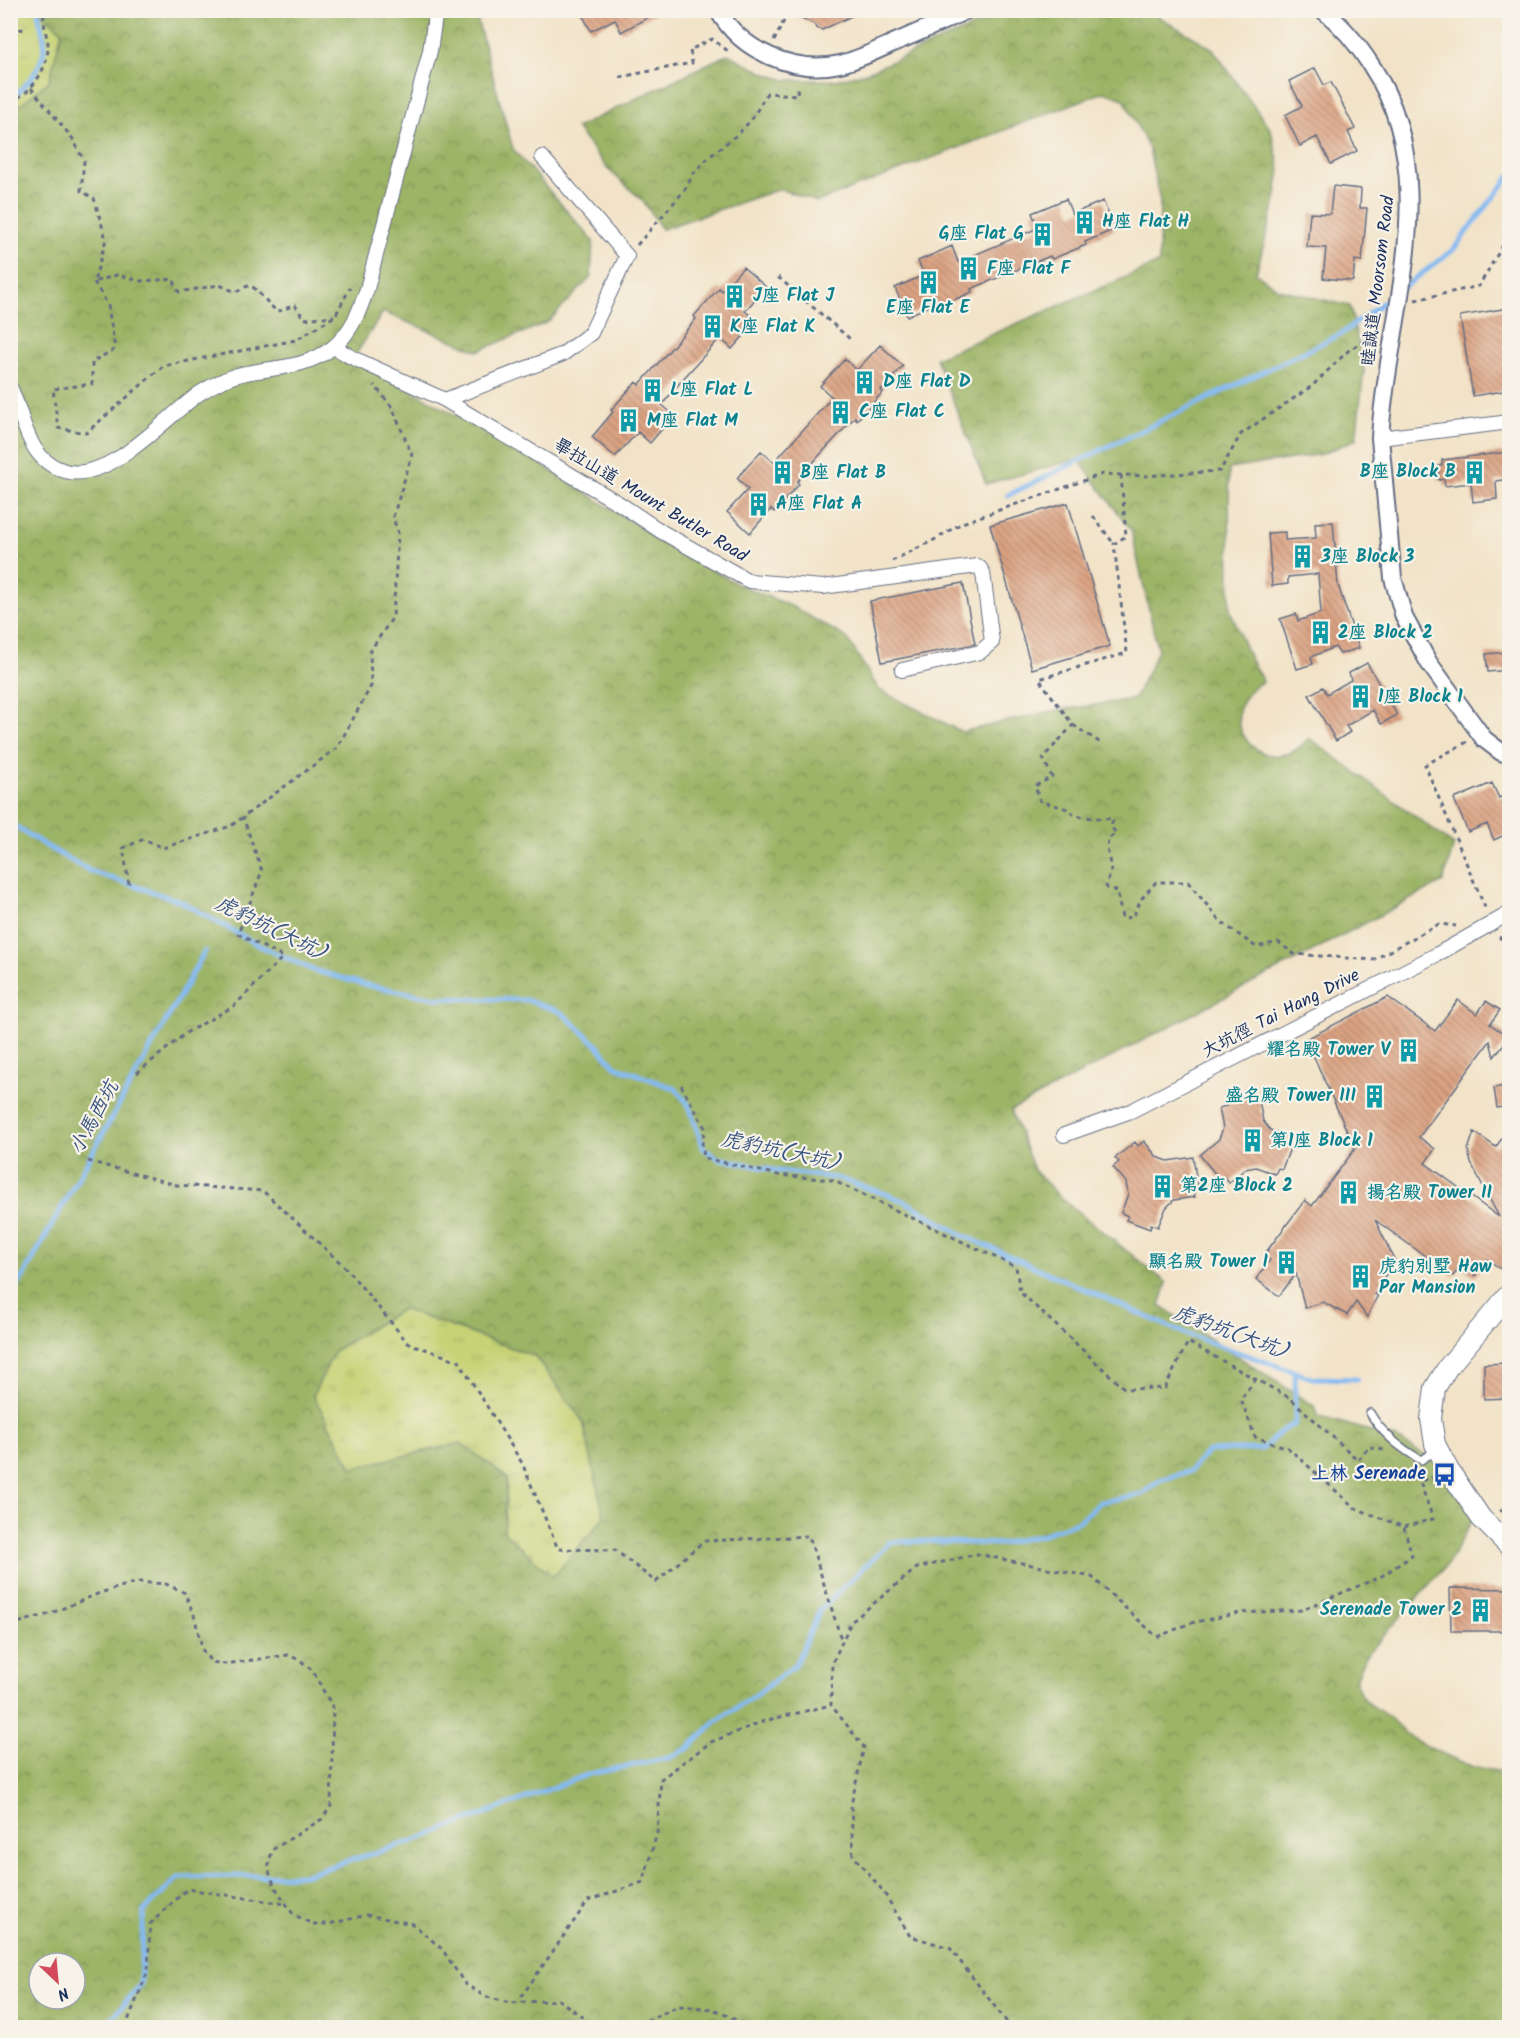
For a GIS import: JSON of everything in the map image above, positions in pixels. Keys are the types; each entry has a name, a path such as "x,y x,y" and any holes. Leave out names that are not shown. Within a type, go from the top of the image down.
{"main road":[{"path":"1508,1549 1481,1518 1437,1450 1431,1419 1435,1388 1448,1367 1509,1293"}],"street":[{"path":"10,387 27,435 36,451 57,468 75,473 85,472 97,469 122,456 183,405 215,384 246,373 288,368 304,363 334,346 350,327 361,307 367,289 430,51 436,10"},
{"path":"718,10 729,27 761,52 779,60 824,66 852,60 967,10"},
{"name":"睦誠道 Moorsom Road","path":"1323,10 1342,27 1371,65 1387,92 1401,129 1409,193 1402,280 1407,300 1381,417 1380,438 1394,578 1404,617 1429,663 1476,729 1492,746 1509,755"},
{"path":"445,400 563,354 591,333 627,256 542,157"},
{"name":"畢拉山道 Mount Butler Road","path":"334,346 351,357 445,400 620,504 662,532 749,581 823,587 977,566 980,568 992,642 980,652 902,670"},
{"path":"1380,438 1509,422"},
{"name":"大坑徑 Tai Hang Drive","path":"1064,1135 1131,1111 1437,954 1509,913"}],"lane":[{"path":"1370,1413 1375,1422 1400,1448 1421,1460 1437,1450"}],"path":[{"path":"10,102 20,98 31,88 47,58 48,42 43,10"},
{"path":"772,45 789,10"},
{"path":"10,30 26,29"},
{"path":"620,77 692,63 690,50 712,39 728,52"},
{"path":"627,256 684,191 693,174 752,119 767,93 797,95 798,84"},
{"path":"31,88 73,139 84,161 81,191 94,198 106,239 94,282 108,305 115,350 92,362 92,384 52,389 58,428 86,433 163,366 296,340 335,316 351,285"},
{"path":"1407,300 1479,286 1509,233"},
{"path":"94,282 117,275 140,281 173,279 179,292 219,285 236,292 251,285 277,312 295,305 304,319 335,316"},
{"path":"778,277 850,339"},
{"path":"887,563 934,540 962,523 1104,474 1144,476 1220,471 1241,434 1312,386 1348,351 1382,329"},
{"path":"129,884 123,848 144,838 163,848 231,826 337,748 371,686 370,651 393,617 398,533 393,517 412,454 392,407 372,382"},
{"path":"1114,544 1126,536 1121,475"},
{"path":"1093,516 1114,544 1128,653 1039,679 1074,725 1102,744"},
{"path":"1074,725 1043,758 1053,777 1035,786 1040,801 1068,809 1072,814 1083,818 1113,819 1111,827 1116,833 1108,839 1107,848 1111,870 1106,885 1107,888 1117,891 1122,918 1133,917 1142,898 1156,882 1188,882 1221,922 1256,947 1278,942 1294,954 1373,960 1439,924 1456,926"},
{"path":"1468,741 1425,765 1486,910"},
{"path":"137,1073 186,1034 234,1006 283,957 238,934 262,871 243,817"},
{"path":"1496,934 1509,944"},
{"path":"681,1085 705,1128 702,1144 704,1158 778,1175 832,1180 1016,1267 1020,1292 1125,1389 1165,1388 1188,1342 1290,1398 1358,1460 1369,1447 1391,1451"},
{"path":"88,1161 177,1185 263,1191 346,1268 408,1343 459,1361 522,1463 558,1550 615,1550 656,1582 704,1541 809,1536 842,1642"},
{"path":"1256,1379 1240,1399 1255,1437 1288,1448 1355,1508 1404,1527 1433,1519 1420,1482 1408,1463"},
{"path":"1420,1482 1436,1475"},
{"path":"1032,2028 1009,2025 950,1948 910,1936 884,1891 853,1855 851,1805 864,1747 831,1705 832,1664 851,1622 917,1568 976,1554 1092,1577 1157,1637 1191,1623 1240,1613 1301,1610 1380,1578 1412,1556 1404,1527"},
{"path":"10,1625 49,1614 100,1593 138,1582 166,1584 185,1593 194,1615 203,1651 210,1662 225,1664 288,1655 300,1660 312,1670 333,1708 331,1806 322,1819 272,1850 268,1869 275,1887 293,1914 312,1924 329,1924 366,1915 413,1924 442,1949 465,1984 486,1997 510,2004 559,2000 598,2028"},
{"path":"521,1997 588,1901 643,1882 657,1833 662,1779 711,1742 764,1721 831,1705"},
{"path":"125,2028 148,1971 150,1924 187,1889 284,1902"},
{"path":"630,2028 679,2006 713,2009 753,2028"}],"green space":[{"path":"410,10 410,15 477,19 513,149 593,241 591,277 548,322 478,351 383,312 354,357 539,463 649,533 735,583 793,607 847,638 879,690 962,732 1046,712 1134,699 1158,650 1131,530 1078,459 986,484 936,358 1159,263 1160,201 1149,149 1124,99 1104,92 817,202 780,189 662,229 643,201 608,169 576,128 728,54 764,73 785,80 836,80 865,73 1009,11 1149,11 1212,48 1271,130 1280,170 1274,206 1256,273 1278,289 1350,306 1364,370 1356,439 1322,454 1229,469 1230,610 1250,659 1263,681 1246,695 1239,711 1240,727 1248,741 1260,751 1275,755 1292,752 1309,738 1454,845 1443,882 1011,1110 1034,1170 1062,1199 1167,1283 1160,1306 1314,1406 1317,1416 1395,1438 1437,1462 1476,1513 1450,1561 1366,1656 1356,1680 1363,1699 1421,1744 1473,1767 1509,1773 1509,2027 11,2028 10,106 16,108 49,81 62,31 39,11","holes":["402,1309 535,1356 583,1421 604,1517 553,1577 504,1532 507,1478 461,1443 352,1468 313,1395 335,1350"]},
{"path":"11,11 39,11 63,31 49,81 16,108 11,106"},
{"path":"402,1309 535,1356 583,1421 605,1517 553,1577 504,1532 507,1478 461,1443 352,1468 313,1395 335,1350"}],"building":[{"path":"580,10 662,10 621,32 615,19 591,31"},
{"path":"785,10 864,10 822,30"},
{"path":"1315,68 1324,85 1331,82 1355,129 1348,132 1357,151 1331,164 1317,137 1300,146 1285,115 1302,106 1289,81"},
{"path":"1333,186 1361,189 1360,208 1367,208 1362,261 1355,260 1353,281 1323,278 1326,248 1307,247 1310,213 1330,214"},
{"path":"1066,199 1072,214 1103,201 1115,229 1085,242 1086,245 1052,259 1050,256 971,289 972,292 938,307 936,303 907,316 895,288 924,275 918,261 952,246 958,262 1038,228 1032,213"},
{"path":"743,267 766,287 745,311 757,321 732,349 720,338 682,380 662,405 674,415 650,443 638,432 615,457 592,437 613,412 611,410 636,382 639,385 675,344 696,319 694,316 719,288 722,291"},
{"path":"1509,308 1509,390 1473,396 1460,316"},
{"path":"880,345 903,366 857,420 855,417 818,457 797,482 799,484 774,512 771,509 750,533 727,512 748,489 737,478 761,451 774,462 832,397 820,386 845,359 857,370"},
{"name":"B座 Block B","path":"1509,452 1509,479 1496,481 1497,499 1473,502 1471,483 1445,486 1444,479 1439,480 1438,466 1442,465 1442,460"},
{"path":"1068,503 1110,646 1032,669 990,525"},
{"path":"1333,522 1338,585 1359,648 1340,654 1335,647 1311,657 1313,664 1297,669 1280,619 1296,614 1298,621 1321,613 1318,574 1288,577 1288,584 1272,586 1268,533 1285,532 1285,540 1316,538 1315,523"},
{"path":"963,583 975,644 882,662 870,601"},
{"path":"1509,652 1509,670 1488,672 1486,654"},
{"name":"1座 Block 1","path":"1367,663 1397,715 1381,724 1373,710 1346,726 1350,732 1336,741 1309,695 1323,687 1327,694 1351,680 1349,673"},
{"path":"1492,783 1499,798 1509,793 1509,833 1494,840 1487,824 1468,832 1454,799"},
{"path":"1388,997 1435,1031 1458,1000 1477,1014 1486,1001 1500,1010 1490,1024 1509,1037 1494,1057 1490,1041 1419,1137 1435,1149 1425,1163 1499,1217 1471,1163 1468,1150 1474,1132 1496,1147 1509,1128 1509,1275 1487,1259 1475,1276 1461,1266 1453,1276 1375,1220 1398,1267 1389,1269 1375,1294 1378,1295 1367,1317 1356,1302 1347,1315 1323,1302 1305,1308 1296,1274 1279,1296 1256,1279 1270,1260 1264,1255 1305,1200 1312,1206 1355,1149 1306,1039"},
{"path":"1509,1085 1509,1106 1497,1108 1494,1088"},
{"name":"第1座 Block 1","path":"1251,1097 1252,1102 1259,1101 1263,1121 1270,1130 1289,1137 1287,1144 1291,1146 1282,1169 1278,1168 1275,1174 1256,1167 1245,1169 1229,1183 1224,1177 1220,1180 1200,1155 1219,1139 1223,1128 1219,1108 1227,1106 1226,1102"},
{"name":"第2座 Block 2","path":"1144,1141 1157,1157 1168,1161 1193,1157 1198,1189 1194,1189 1195,1197 1174,1200 1166,1208 1158,1227 1151,1224 1150,1229 1126,1220 1128,1216 1121,1213 1128,1194 1126,1182 1113,1167 1119,1162 1115,1158 1135,1142 1138,1146"},
{"path":"1509,1363 1509,1398 1484,1399 1484,1364"},
{"name":"Serenade Tower 2","path":"1450,1588 1509,1589 1509,1631 1451,1631"}],"waterway":[{"path":"10,98 30,80 43,56 44,38 38,10"},
{"path":"1404,287 1453,250 1510,176"},
{"path":"1008,495 1341,334 1397,292"},
{"name":"虎豹坑(大坑)","path":"10,823 90,871 180,901 260,946 313,970 366,985 436,998 526,1000 561,1012 595,1043 615,1066 676,1089 688,1104 704,1149 718,1158 778,1171 836,1178 889,1195 908,1203 962,1235 1186,1334 1312,1378 1357,1379"},
{"name":"小馬西坑","path":"10,1300 205,951"},
{"path":"104,2028 140,1985 144,1911 179,1877 303,1875 413,1841 589,1774 669,1758 689,1748 715,1722 756,1695 795,1665 820,1610 890,1542 1001,1544 1041,1535 1079,1521 1100,1502 1142,1494 1160,1480 1190,1471 1208,1451 1262,1449 1284,1429 1295,1424 1295,1372"}],"place":[{"name":"H座 Flat H","path":"1084,222"},
{"name":"G座 Flat G","path":"1042,234"},
{"name":"F座 Flat F","path":"969,269"},
{"name":"E座 Flat E","path":"928,282"},
{"name":"J座 Flat J","path":"735,296"},
{"name":"K座 Flat K","path":"712,327"},
{"name":"D座 Flat D","path":"865,382"},
{"name":"L座 Flat L","path":"652,390"},
{"name":"C座 Flat C","path":"841,412"},
{"name":"M座 Flat M","path":"629,421"},
{"name":"B座 Block B","path":"1474,472"},
{"name":"B座 Flat B","path":"782,473"},
{"name":"A座 Flat A","path":"758,504"},
{"name":"3座 Block 3","path":"1303,557"},
{"name":"2座 Block 2","path":"1320,633"},
{"name":"1座 Block 1","path":"1360,697"},
{"name":"耀名殿 Tower V","path":"1408,1050"},
{"name":"盛名殿 Tower III","path":"1374,1096"},
{"name":"第1座 Block 1","path":"1252,1141"},
{"name":"第2座 Block 2","path":"1162,1186"},
{"name":"揚名殿 Tower II","path":"1349,1193"},
{"name":"顯名殿 Tower I","path":"1286,1262"},
{"name":"虎豹別墅 Haw Par Mansion","path":"1361,1277"},
{"name":"上林 Serenade","path":"1444,1474"},
{"name":"Serenade Tower 2","path":"1480,1610"}]}
